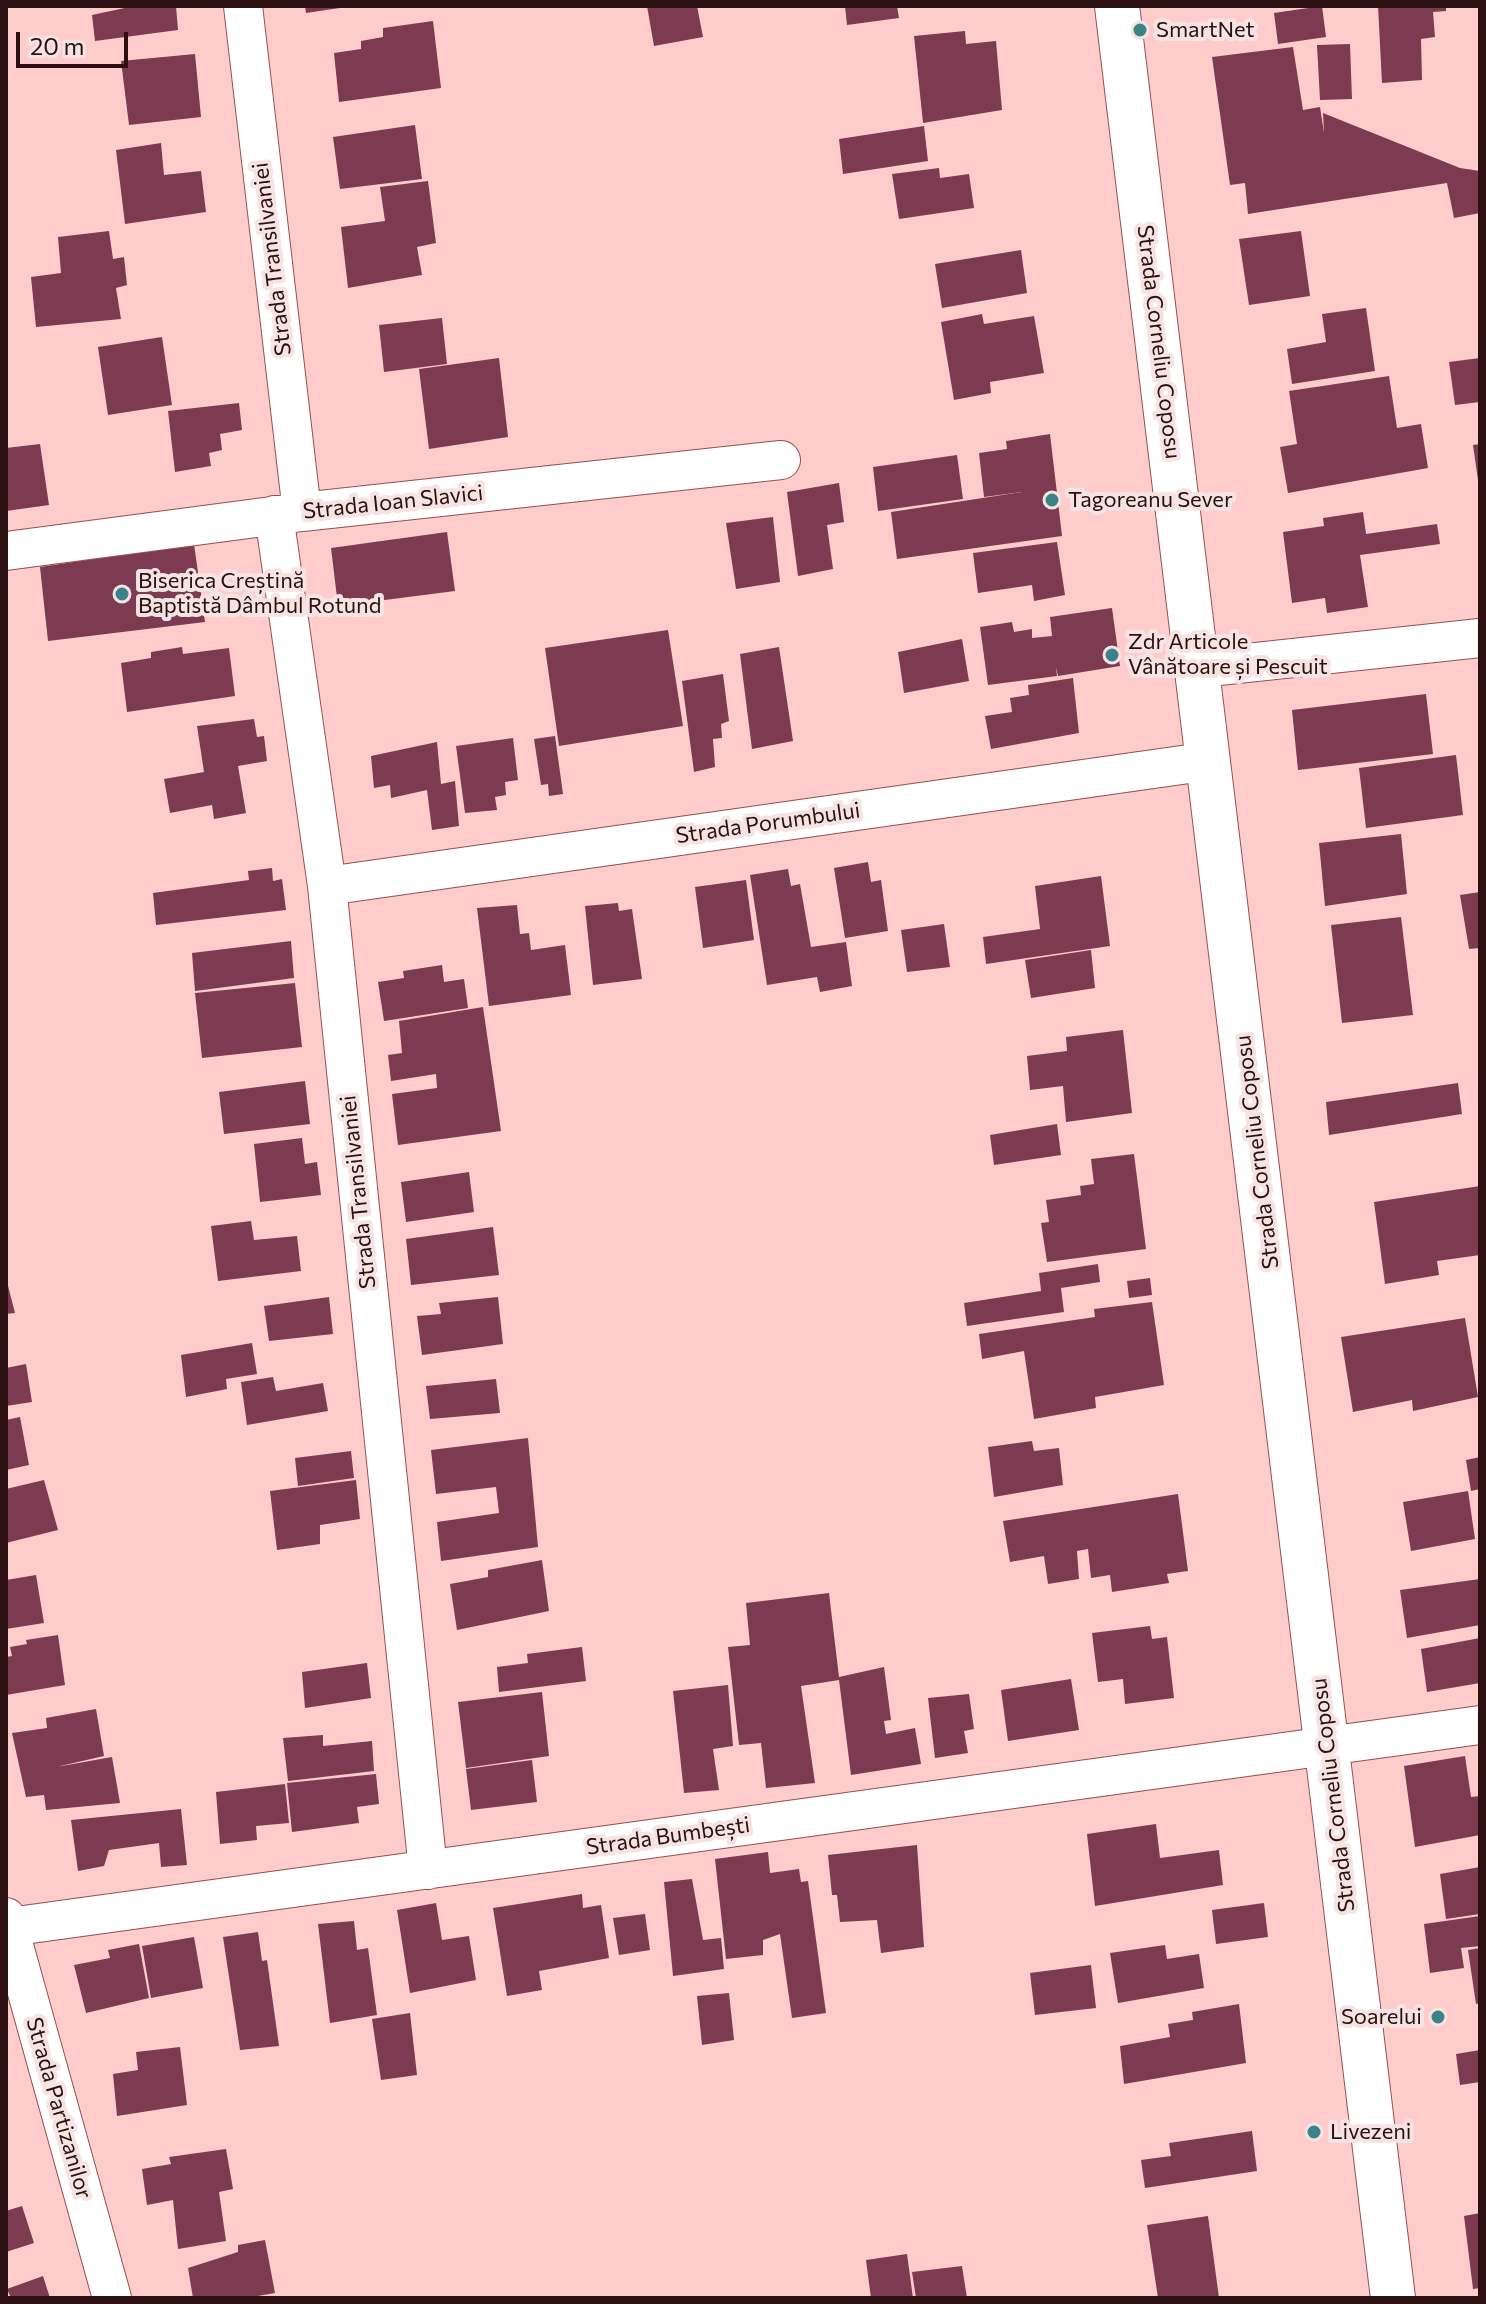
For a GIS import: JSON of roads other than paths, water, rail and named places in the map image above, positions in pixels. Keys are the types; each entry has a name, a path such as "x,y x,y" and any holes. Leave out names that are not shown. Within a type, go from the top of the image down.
{"main road":[{"name":"Strada Corneliu Coposu","path":"1117,6 1200,668 1393,2298"}],"street":[{"name":"Strada Transilvaniei","path":"243,6 288,514 428,1870"},
{"name":"Strada Ioan Slavici","path":"6,551 288,514 781,460"},
{"path":"1200,668 1480,638"},
{"name":"Strada Porumbului","path":"327,886 1210,761"},
{"name":"Strada Bumbești","path":"7,1922 428,1870 1480,1725"},
{"name":"Strada Partizanilor","path":"7,1922 21,2032 112,2298"}],"place":[{"name":"SmartNet","path":"1140,30"},
{"name":"Tagoreanu Sever","path":"1052,500"},
{"name":"Biserica Creștină Baptistă Dâmbul Rotund","path":"122,594"},
{"name":"Zdr Articole Vânătoare și Pescuit","path":"1112,655"},
{"name":"Soarelui","path":"1438,2017"},
{"name":"Livezeni","path":"1314,2132"}]}
